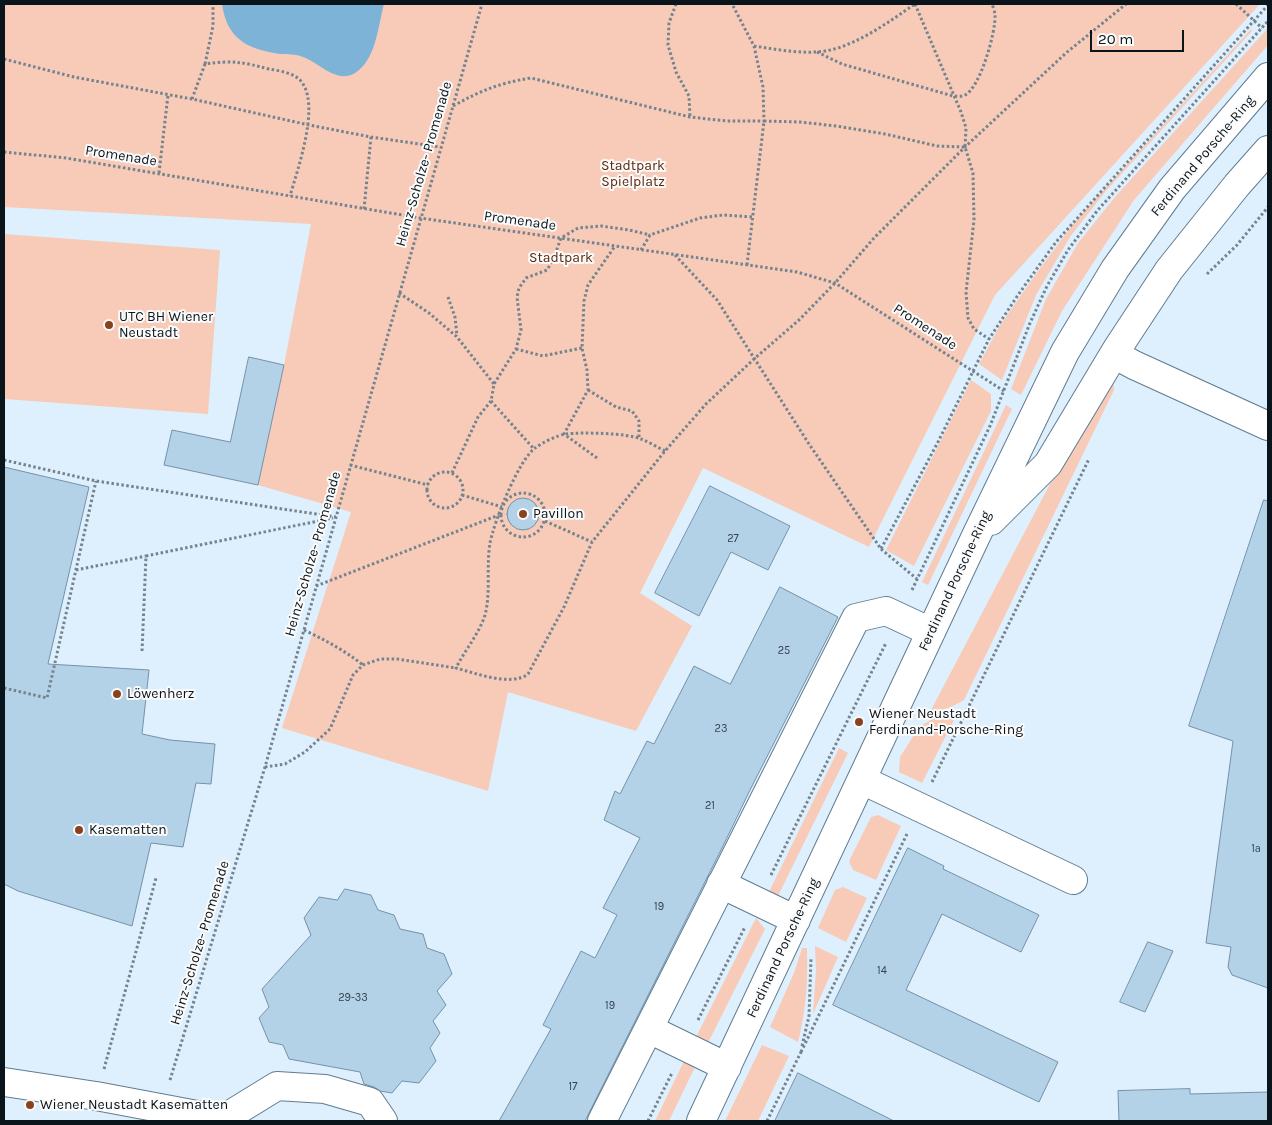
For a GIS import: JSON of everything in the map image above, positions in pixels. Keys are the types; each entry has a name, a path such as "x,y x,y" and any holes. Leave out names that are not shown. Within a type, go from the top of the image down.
{"street":[{"name":"Ferdinand Porsche-Ring","path":"701,1121 976,536 1065,352 1115,269 1172,189 1268,77"},
{"path":"976,536 1048,464 1117,349 1169,270 1237,185 1268,150"},
{"path":"1117,349 1123,359 1134,365 1268,426"},
{"path":"602,1121 856,618 886,611 931,632"},
{"path":"862,780 1073,880"},
{"path":"721,884 796,920"},
{"path":"649,1028 726,1066"},
{"path":"4,1082 96,1096 223,1121 277,1086 325,1089 370,1102 383,1121"}],"path":[{"path":"192,99 205,64 213,26 213,4"},
{"name":"Heinz-Scholze- Promenade","path":"161,1109 265,767 482,4"},
{"path":"676,4 669,23 668,45 676,72 689,96 690,117"},
{"path":"732,4 754,46 763,87 764,121 746,265"},
{"path":"754,46 788,52 817,52 839,47 863,37 886,24 915,4 966,128 965,147 973,173 974,220 966,292 968,318 974,329 989,339"},
{"path":"817,52 842,64 953,96 963,96 970,92 984,65 993,38 995,16 992,4"},
{"path":"265,767 285,764 305,752 330,729 354,675 363,665 380,660 397,659 456,668 494,678 522,678 528,674 564,607 592,542 665,451 706,404 754,359 800,320 874,238 965,147 1066,53 1126,4"},
{"path":"1236,4 1262,28"},
{"path":"881,549 938,442 989,339 1018,295 1056,242 1268,5"},
{"path":"4,59 74,76 192,99 309,125 371,137 440,147"},
{"path":"205,64 238,61 297,77 304,84 309,102 309,125 290,196"},
{"path":"453,106 482,90 507,82 530,78 570,86 639,106 690,117 726,121 764,121 836,126 885,134 937,146 965,147"},
{"path":"159,173 168,95"},
{"path":"364,209 371,137"},
{"name":"Promenade","path":"4,152 66,158 420,218 797,272 835,283 1004,391"},
{"path":"1203,278 1237,245 1268,207"},
{"path":"452,473 478,418 491,401 494,384 516,349 521,330 516,297 519,288 526,278 547,270 561,238 578,228 601,226 650,235 700,218 723,215 753,217"},
{"path":"641,250 650,235"},
{"path":"564,434 588,390 587,370 582,348 584,301 588,285 615,246"},
{"path":"648,1121 917,579 881,549 754,359 717,300 675,254"},
{"path":"399,293 429,313 456,337 494,384"},
{"path":"448,297 456,317 456,337"},
{"path":"516,349 543,356 582,348"},
{"path":"588,390 616,406 632,411 638,421 639,438"},
{"path":"491,401 534,449"},
{"path":"456,668 480,628 485,613 488,596 487,566 490,542 499,515 520,465 534,449 564,434 601,434 639,438 665,451"},
{"path":"564,434 598,458"},
{"path":"767,1121 1091,454"},
{"path":"4,460 96,482 336,517"},
{"path":"350,465 428,485"},
{"path":"442,472 452,473 460,480 463,490 462,495 456,504 440,507 431,501 428,496 428,485 433,476 437,474 442,472"},
{"path":"4,688 47,698 96,482"},
{"path":"527,492 534,495 544,506 545,521 537,533 531,536 516,536 505,528 502,522 502,508 512,496 527,492"},
{"path":"462,495 502,508"},
{"path":"316,586 499,515"},
{"path":"76,570 336,517"},
{"path":"545,521 592,542"},
{"path":"142,651 146,556"},
{"path":"304,630 329,641 363,665"},
{"path":"96,1096 156,878"},
{"path":"796,920 810,935 812,970 809,1016 801,1052"}],"green space":[{"name":"Stadtpark","path":"4,4 1260,4 995,295 869,547 703,468 640,593 692,626 636,731 508,692 488,791 282,728 351,512 258,485 284,365 311,224 4,207"},
{"path":"1268,28 1268,45 1134,200 1062,311 1021,395 1011,389 1046,299 1078,243 1115,197"},
{"path":"1251,29 1252,31 1105,192 1070,237 1036,295 1002,380 979,364 999,327 1077,219"},
{"name":"UTC BH Wiener Neustadt","path":"4,234 220,250 208,414 4,399"},
{"path":"1113,376 1114,390 964,700 944,709 931,710 1080,427"},
{"path":"971,380 991,394 991,411 914,566 886,550"},
{"path":"1006,405 1012,409 928,585 922,582"},
{"path":"957,714 922,783 899,772 900,757 919,727 932,719"},
{"path":"839,748 848,753 778,896 769,892"},
{"path":"878,815 901,826 876,880 853,870 849,861 871,817"},
{"path":"843,887 867,898 846,942 818,928 835,890"},
{"path":"756,918 765,929 708,1043 696,1037"},
{"path":"815,946 838,957 813,1014 816,970"},
{"path":"802,948 807,948 807,984 805,1007 798,1042 770,1027 794,973"},
{"path":"762,1045 789,1056 758,1121 725,1121"},
{"path":"684,1061 696,1065 669,1121 655,1121"}],"water":[{"path":"222,4 384,4 375,42 368,60 355,73 341,76 300,56 268,52 248,45 234,34 225,16"}],"building":[{"path":"249,357 284,365 258,485 164,465 172,430 230,442"},
{"path":"4,467 89,487 48,664 149,670 142,734 170,740 215,744 211,784 196,783 183,847 151,843 132,926 18,891 4,884"},
{"path":"710,486 790,526 768,570 731,552 699,616 655,593"},
{"name":"Pavillon","path":"523,498 534,503 539,514 534,525 523,530 512,525 507,514 512,503"},
{"path":"1264,500 1268,501 1268,988 1232,975 1228,967 1231,947 1206,943 1233,741 1189,726"},
{"path":"780,587 838,617 585,1121 499,1121 551,1029 543,1025 581,951 595,958 617,915 603,908 640,838 604,820 615,791 620,794 647,741 654,744 694,666 730,684"},
{"path":"908,848 944,866 943,869 1039,915 1021,952 942,914 906,990 1058,1062 1039,1102 833,1005"},
{"path":"345,889 371,895 378,910 394,915 400,929 423,934 427,948 444,954 452,974 437,991 446,1005 433,1021 440,1033 430,1048 436,1061 419,1083 402,1081 392,1093 380,1091 364,1084 360,1072 289,1059 283,1045 269,1042 259,1018 269,1007 262,989 311,935 304,918 319,897 337,900"},
{"path":"1148,942 1173,951 1145,1012 1120,1002"},
{"path":"798,1073 894,1121 775,1121"},
{"path":"1190,1089 1190,1094 1268,1092 1268,1121 1119,1121 1118,1091"}],"place":[{"name":"UTC BH Wiener Neustadt","path":"109,325"},
{"name":"Pavillon","path":"523,514"},
{"name":"Löwenherz","path":"117,694"},
{"name":"Wiener Neustadt Ferdinand-Porsche-Ring","path":"859,722"},
{"name":"Kasematten","path":"79,830"},
{"name":"Wiener Neustadt Kasematten","path":"30,1105"}],"park label":[{"name":"Stadtpark Spielplatz","path":"633,174"}]}
